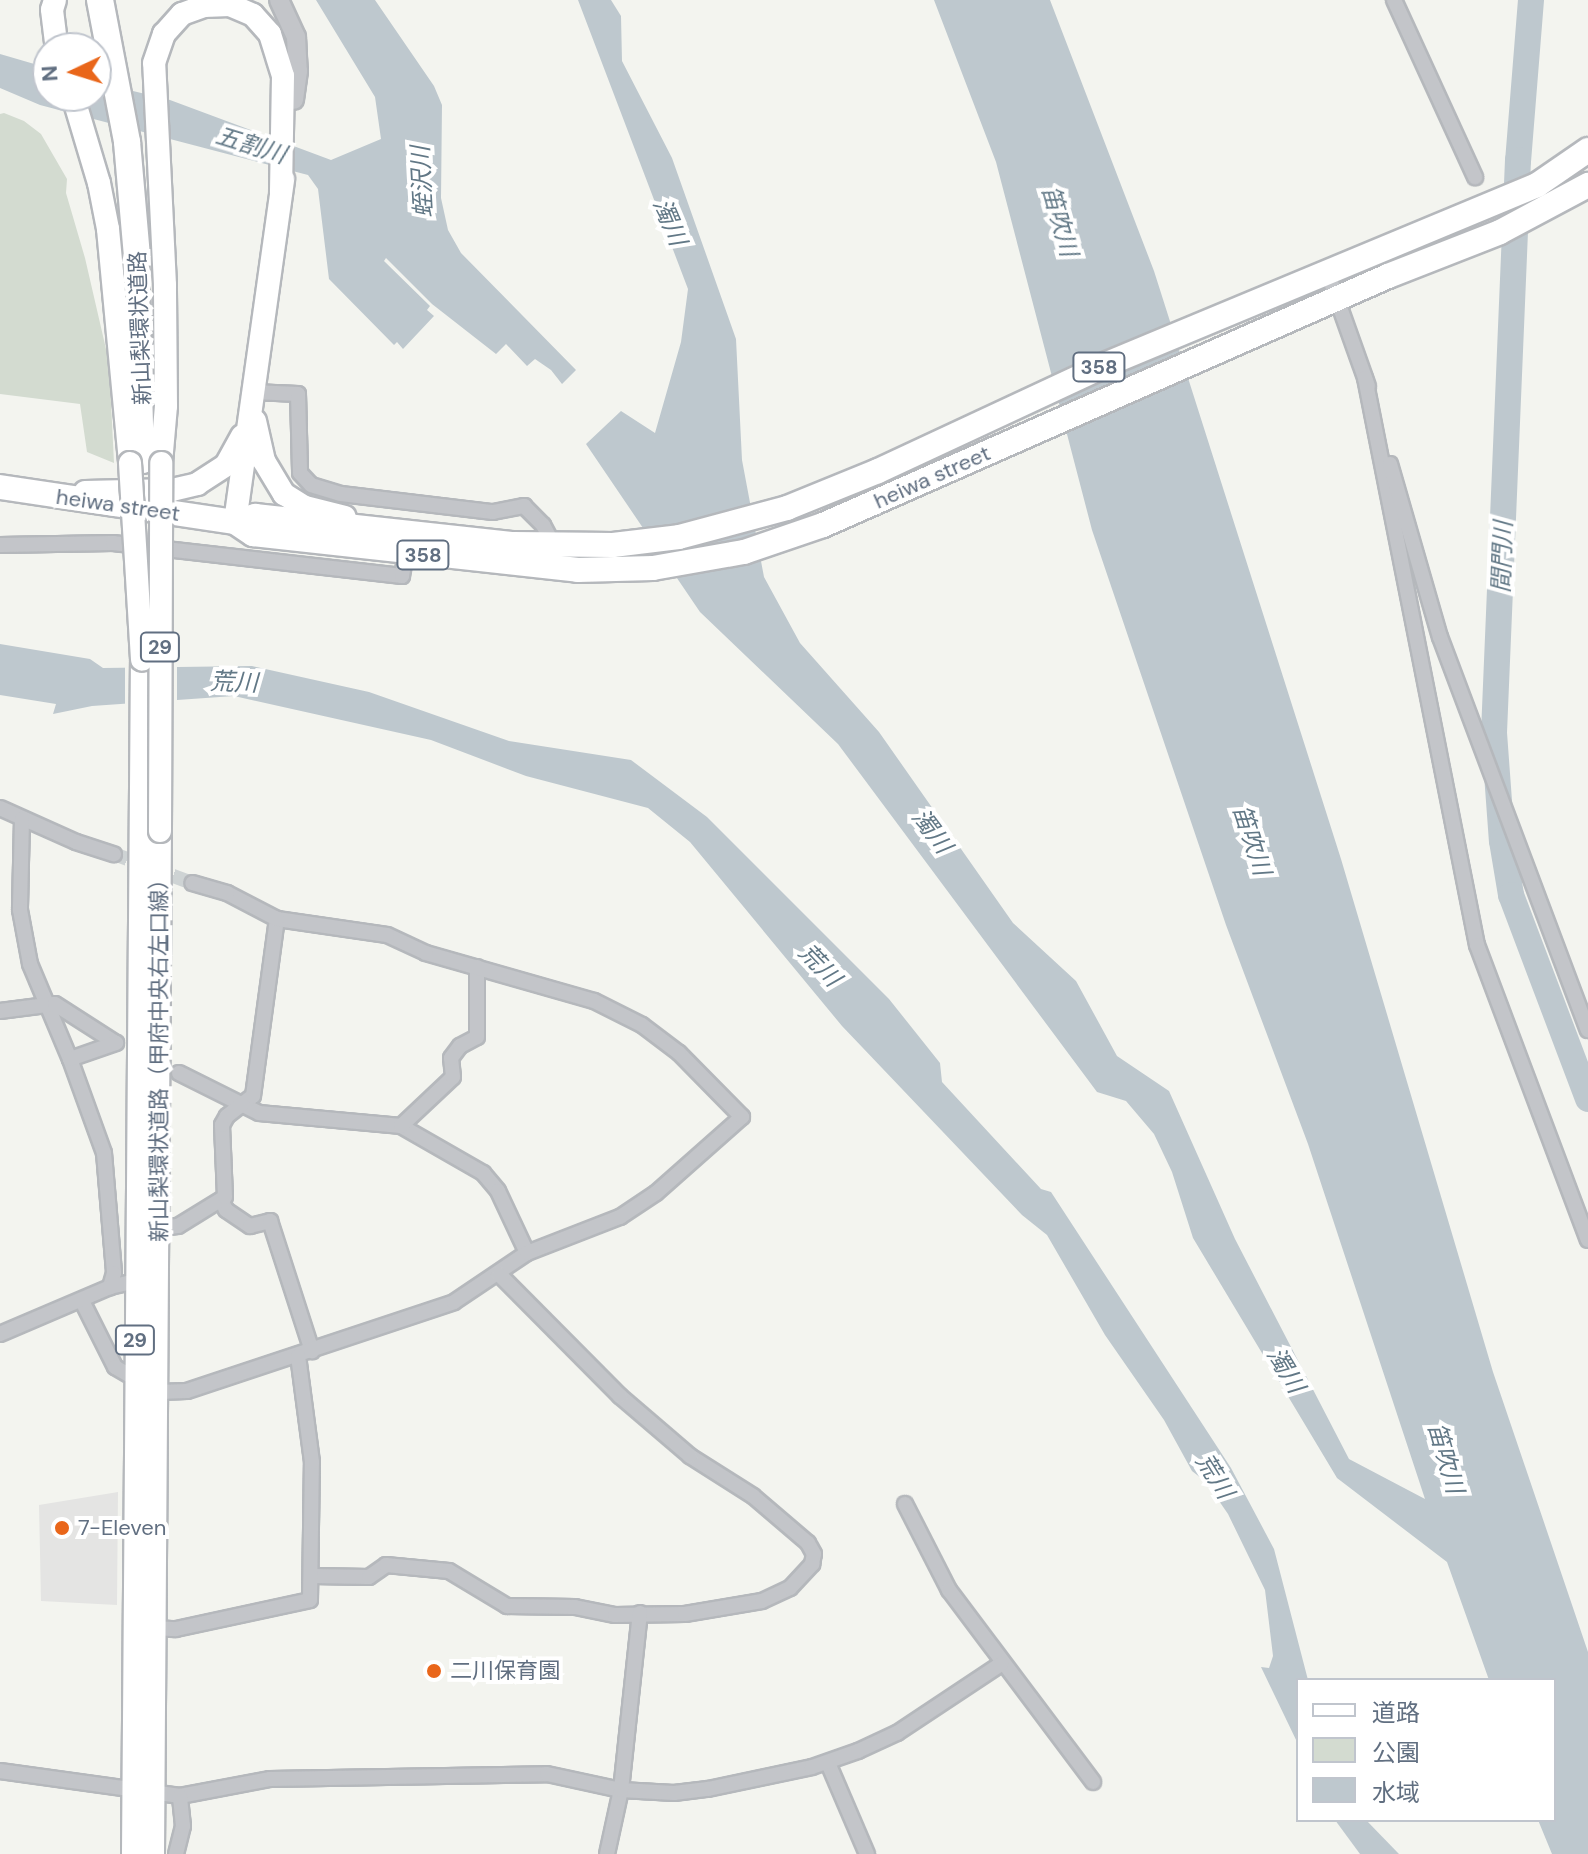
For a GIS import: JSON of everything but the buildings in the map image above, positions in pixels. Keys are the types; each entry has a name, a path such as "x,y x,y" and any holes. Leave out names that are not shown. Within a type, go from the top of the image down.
{"highway":[{"path":"100,0 134,76"},
{"path":"117,0 134,76 143,145"},
{"name":"新山梨環状道路","path":"143,145 146,256"},
{"name":"heiwa street","path":"2,487 235,522 255,516 468,540 584,546 679,537 748,521 885,468 1107,364 1537,185 1588,150"},
{"name":"heiwa street","path":"235,522 253,534 406,554 614,571 684,565 744,552 823,525 1329,302 1500,232 1588,185"},
{"path":"1541,212 1588,199"}],"main road":[{"path":"55,0 56,32"},
{"path":"134,76 158,47 172,22 182,14 204,6 242,9 262,24 276,47 283,76 287,129"},
{"path":"235,522 281,193 287,129 294,100"},
{"path":"78,112 99,183 145,463"},
{"name":"29","path":"143,145 166,325 145,463"},
{"name":"新山梨環状道路（甲府中央右左口線）","path":"146,256 142,660 150,828 135,1381 144,1792 153,1854"},
{"path":"42,494 172,490 207,480 226,465 240,442 253,392"},
{"path":"253,392 256,430 264,461 276,484 294,501 340,517 468,540"},
{"name":"新山梨環状道路（甲府中央右左口線）","path":"133,1854 144,1792 154,1628 158,1392 159,1228 145,463"}],"street":[{"path":"279,0 296,37 298,71 294,100"},
{"path":"1394,0 1475,177"},
{"path":"1319,274 1365,378 1440,637 1588,1030"},
{"path":"1365,378 1477,945 1588,1240"},
{"path":"253,392 298,394 300,473 311,485 341,494 493,512 524,506 543,525 554,546"},
{"path":"0,545 113,543 402,576 406,554"},
{"path":"0,808 114,854"},
{"path":"22,819 20,910 30,964 70,1059 104,1153 114,1273 110,1287"},
{"path":"82,1301 115,1367 158,1392 187,1391 454,1302 527,1253 620,1217 656,1193 742,1117 679,1053 642,1025 594,1001 426,953 387,935 277,919 227,893 192,883"},
{"path":"159,1228 178,1226 221,1200 225,1193 222,1125 227,1116 253,1096 277,919"},
{"path":"401,1126 453,1077 451,1058 460,1046 477,1037 477,967"},
{"path":"0,1011 55,1004 116,1043 70,1059"},
{"path":"179,1073 259,1113 401,1126 483,1173 498,1191 527,1253"},
{"path":"154,1628 176,1629 310,1600 313,1576 312,1462 305,1353 270,1221 250,1226 226,1210 221,1200"},
{"path":"313,1576 369,1577 386,1565 449,1571 507,1606 575,1607 615,1615 685,1614 762,1601 790,1588 801,1578 814,1554 808,1543 753,1496 734,1487 690,1456 620,1396 499,1274"},
{"path":"0,1334 110,1287 136,1281"},
{"path":"905,1504 949,1590 1001,1664 1093,1782"},
{"path":"607,1854 621,1790 640,1613"},
{"path":"0,1771 180,1796 270,1779 547,1774 621,1790 674,1793 708,1789 828,1763 897,1733 1001,1664"},
{"path":"828,1763 867,1854"},
{"path":"176,1854 183,1826 180,1796"}],"shaded area":[{"path":"118,1492 117,1605 41,1601 39,1505"}],"green space":[{"path":"0,114 24,121 41,134 67,179 66,193 109,362 114,463 87,452 80,404 0,394"}],"water":[{"path":"316,0 375,0 434,86 442,105 441,198 448,230 461,253 576,370 562,384 551,370 535,359 527,366 506,344 496,354 432,304 386,258 384,261 430,306 427,310 434,316 403,349 397,342 394,345 329,279 318,189 308,175 67,112 112,112 112,86 170,100 331,160 381,139 375,97"},
{"path":"578,0 611,0 621,16 622,61 672,158 736,339 742,460 764,577 800,643 879,732 1013,923 1076,981 1117,1056 1169,1091 1235,1239 1349,1459 1425,1499 1308,1144 1226,925 1092,530 996,162 934,0 1050,0 1154,271 1341,859 1493,1372 1588,1652 1588,1854 1552,1854 1539,1822 1556,1822 1556,1678 1488,1678 1447,1562 1337,1478 1193,1238 1172,1172 1154,1134 1126,1101 1097,1092 838,744 700,612 586,444 621,411 655,433 681,342 688,289"},
{"path":"0,54 32,63 32,102 0,88"},
{"name":"荒川","path":"0,644 90,659 103,668 252,666 369,692 509,741 631,760 707,817 889,999 940,1063 942,1082 1041,1189 1051,1192 1231,1468 1274,1549 1307,1678 1296,1678 1296,1740 1261,1667 1269,1668 1273,1656 1265,1590 1228,1514 1206,1482 1192,1471 1164,1420 1105,1335 1047,1235 1022,1215 842,1026 690,842 648,808 526,776 431,740 234,696 92,706 53,714 56,704 0,695"},
{"path":"1336,1822 1368,1822 1399,1854 1360,1854"}],"pier":[{"path":"125,663 177,663 177,704 125,708"}],"waterway":[{"name":"間門川","path":"1531,0 1518,160 1494,733 1502,841 1511,895 1588,1099"}],"tunnel":[{"path":"114,854 192,883"}],"place":[{"name":"7-Eleven","path":"62,1528"},
{"name":"二川保育園","path":"434,1671"}],"water label":[{"name":"五割川","path":"251,145"},
{"name":"蛭沢川","path":"422,182"},
{"name":"笛吹川","path":"1060,221"},
{"name":"濁川","path":"670,222"},
{"name":"濁川","path":"932,831"},
{"name":"笛吹川","path":"1252,840"},
{"name":"濁川","path":"1286,1370"},
{"name":"笛吹川","path":"1446,1458"}]}
